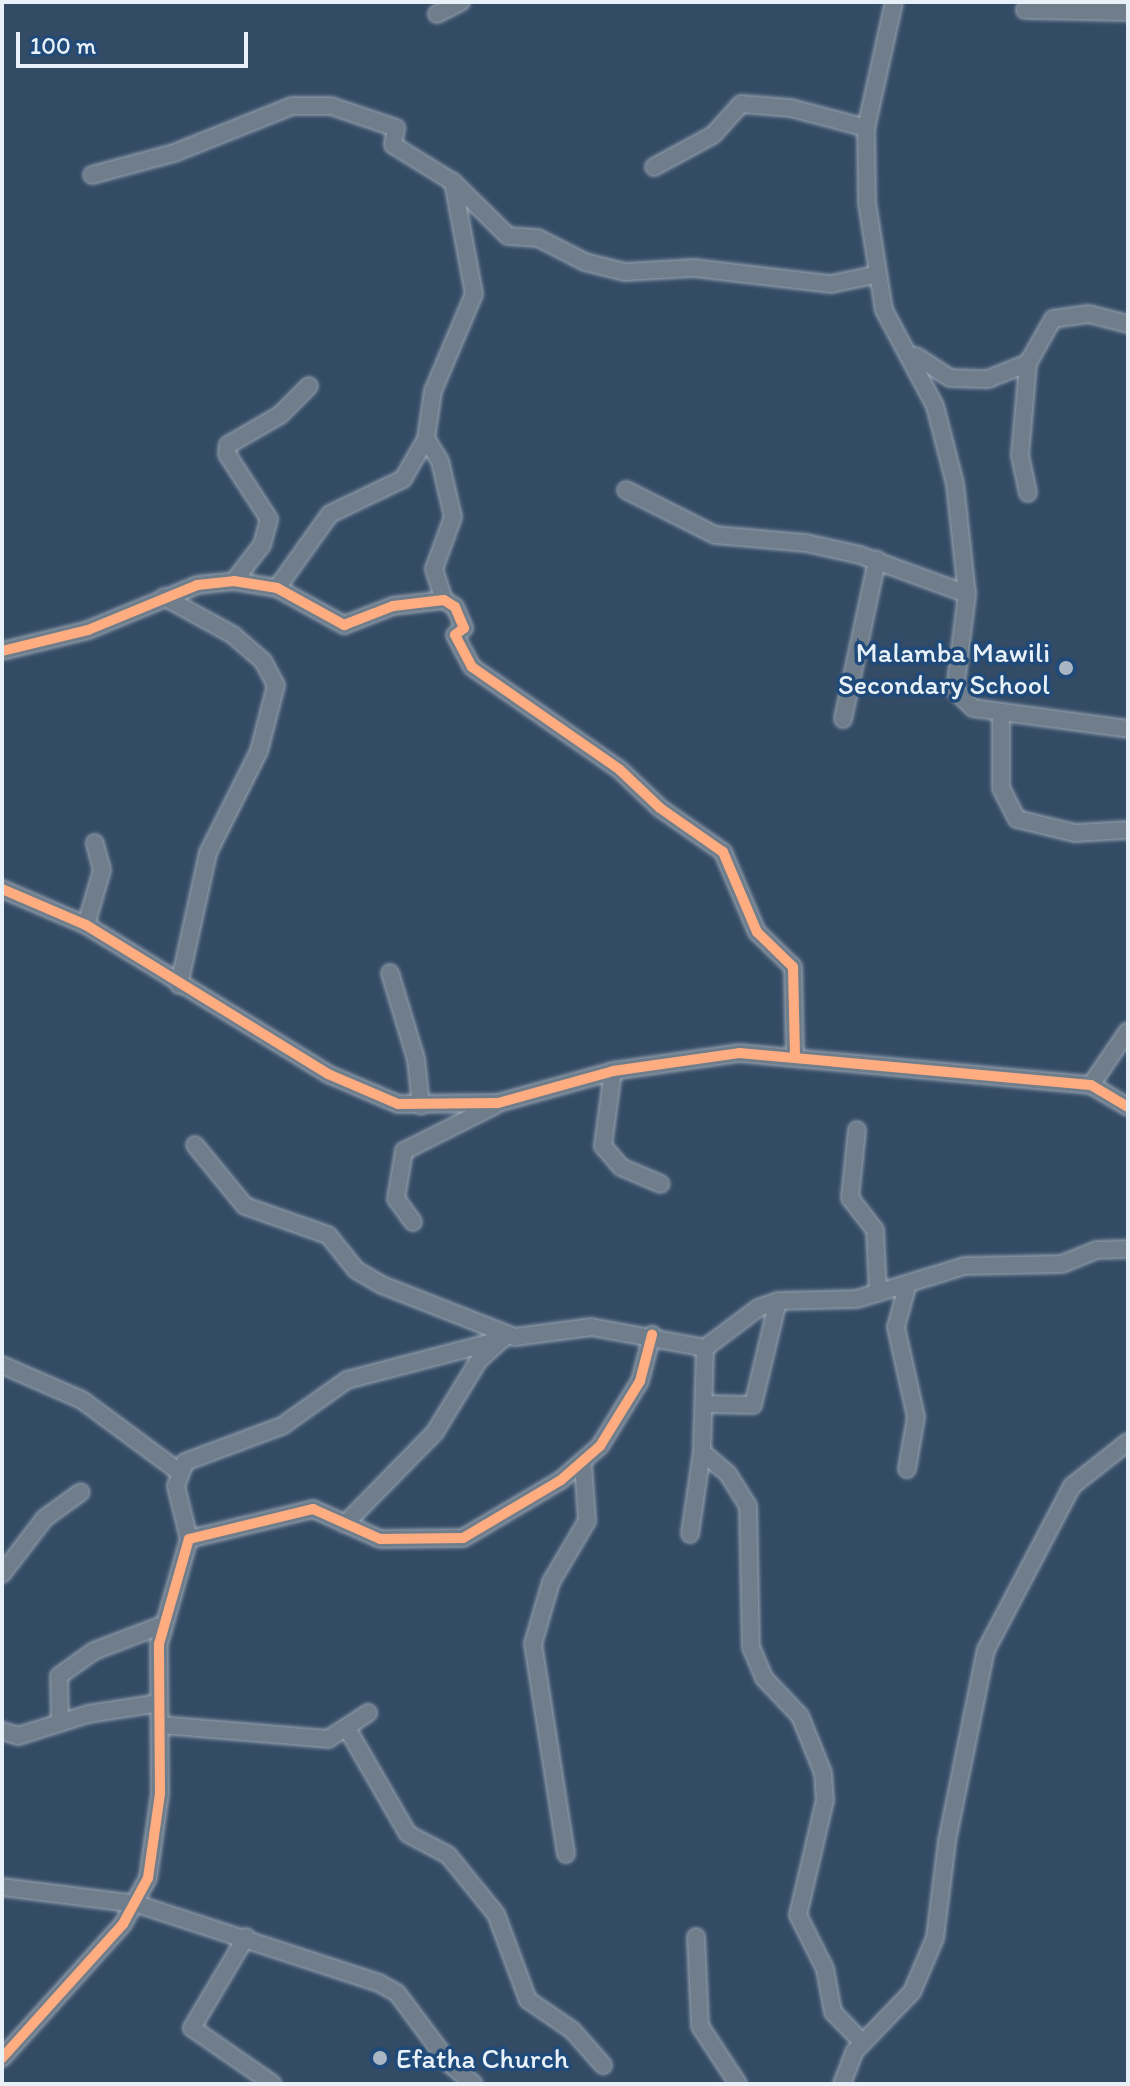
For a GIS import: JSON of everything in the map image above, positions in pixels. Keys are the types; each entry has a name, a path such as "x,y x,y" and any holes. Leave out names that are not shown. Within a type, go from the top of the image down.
{"street":[{"path":"437,14 461,2"},
{"path":"894,2 866,128 875,275 891,327 908,350 946,443 967,594 955,690 973,708 1128,729"},
{"path":"1025,10 1128,12"},
{"path":"654,167 713,135 741,104 781,106 866,128"},
{"path":"92,175 174,153 292,106 331,106 396,128 393,145 453,182 508,236 538,238 585,262 625,272 694,268 831,284 875,275"},
{"path":"277,588 330,514 403,479 426,439 433,391 474,294 453,182"},
{"path":"1028,493 1020,455 1028,363 1053,319 1089,314 1128,324"},
{"path":"908,350 950,378 988,379 1028,363"},
{"path":"234,581 262,545 269,519 227,454 228,445 280,415 309,386"},
{"path":"426,439 440,461 453,517 434,569 444,600 460,618 464,628 455,635 472,667 620,770 660,808 723,852 757,932 798,981 795,1056"},
{"path":"626,490 715,535 806,543 877,560 967,594"},
{"path":"843,719 877,560"},
{"path":"2,651 88,630 164,597 234,581 277,588 344,625 393,606 444,600"},
{"path":"164,597 233,635 263,661 276,685 259,751 208,853 179,985"},
{"path":"1001,712 1001,788 1017,819 1075,833 1128,830"},
{"path":"86,925 102,870 95,843"},
{"path":"2,889 86,925 328,1074 398,1104 498,1103"},
{"path":"390,973 416,1059 421,1106"},
{"path":"1091,1085 1128,1031"},
{"path":"413,1222 396,1199 404,1151 498,1103 613,1071 739,1053 795,1056 1091,1085 1128,1107"},
{"path":"613,1071 603,1146 621,1167 661,1184"},
{"path":"857,1130 850,1198 875,1230 878,1293"},
{"path":"195,1145 245,1206 328,1235 356,1270 382,1285 505,1337"},
{"path":"705,1348 758,1308 778,1301 878,1293 907,1287 964,1266 1062,1264 1096,1250 1128,1249"},
{"path":"907,1287 896,1327 916,1417 907,1469"},
{"path":"704,1404 753,1405 778,1301"},
{"path":"178,1471 185,1462 282,1426 347,1380 505,1337 591,1327 652,1335 705,1348"},
{"path":"189,1539 280,1512 313,1509 380,1539 463,1538 583,1464 623,1416 652,1335"},
{"path":"345,1524 435,1432 479,1360 505,1337"},
{"path":"690,1534 702,1452 705,1348"},
{"path":"2,1365 82,1400 178,1471 189,1539 162,1625 157,1836 137,1904 2,2058"},
{"path":"842,2084 862,2042 912,1992 935,1938 947,1841 986,1650 1056,1509 1091,1467 1128,1442"},
{"path":"702,1452 728,1474 748,1506 751,1647 764,1678 800,1716 823,1773 825,1800 798,1915 825,1969 833,2012 862,2042"},
{"path":"566,1854 533,1644 551,1582 587,1521 583,1464"},
{"path":"2,1574 45,1518 81,1492"},
{"path":"60,1723 59,1676 94,1651 162,1625"},
{"path":"2,1731 18,1736 60,1723 159,1703"},
{"path":"161,1725 314,1739 348,1730 368,1713"},
{"path":"348,1730 408,1834 448,1855 496,1914 528,2000 572,2030 603,2065"},
{"path":"2,1887 137,1904 246,1937 397,1993 450,2064 474,2084"},
{"path":"246,1937 192,2028 273,2084"},
{"path":"696,1937 700,2026 738,2084"}],"cycle path":[{"path":"2,651 88,630 197,585 234,581 277,588 344,625 393,606 444,600 455,607 464,628 455,635 472,667 620,770 660,808 723,852 757,932 793,967 795,1056"},
{"path":"2,889 86,925 328,1074 398,1104 498,1103 613,1071 739,1053 1091,1085 1128,1107"},
{"path":"2,2058 123,1924 148,1878 160,1794 159,1644 189,1539 313,1509 380,1539 463,1538 561,1480 600,1446 640,1381 652,1335"}],"place":[{"name":"Malamba Mawili Secondary School","path":"1066,668"},
{"name":"Efatha Church","path":"380,2058"}]}
